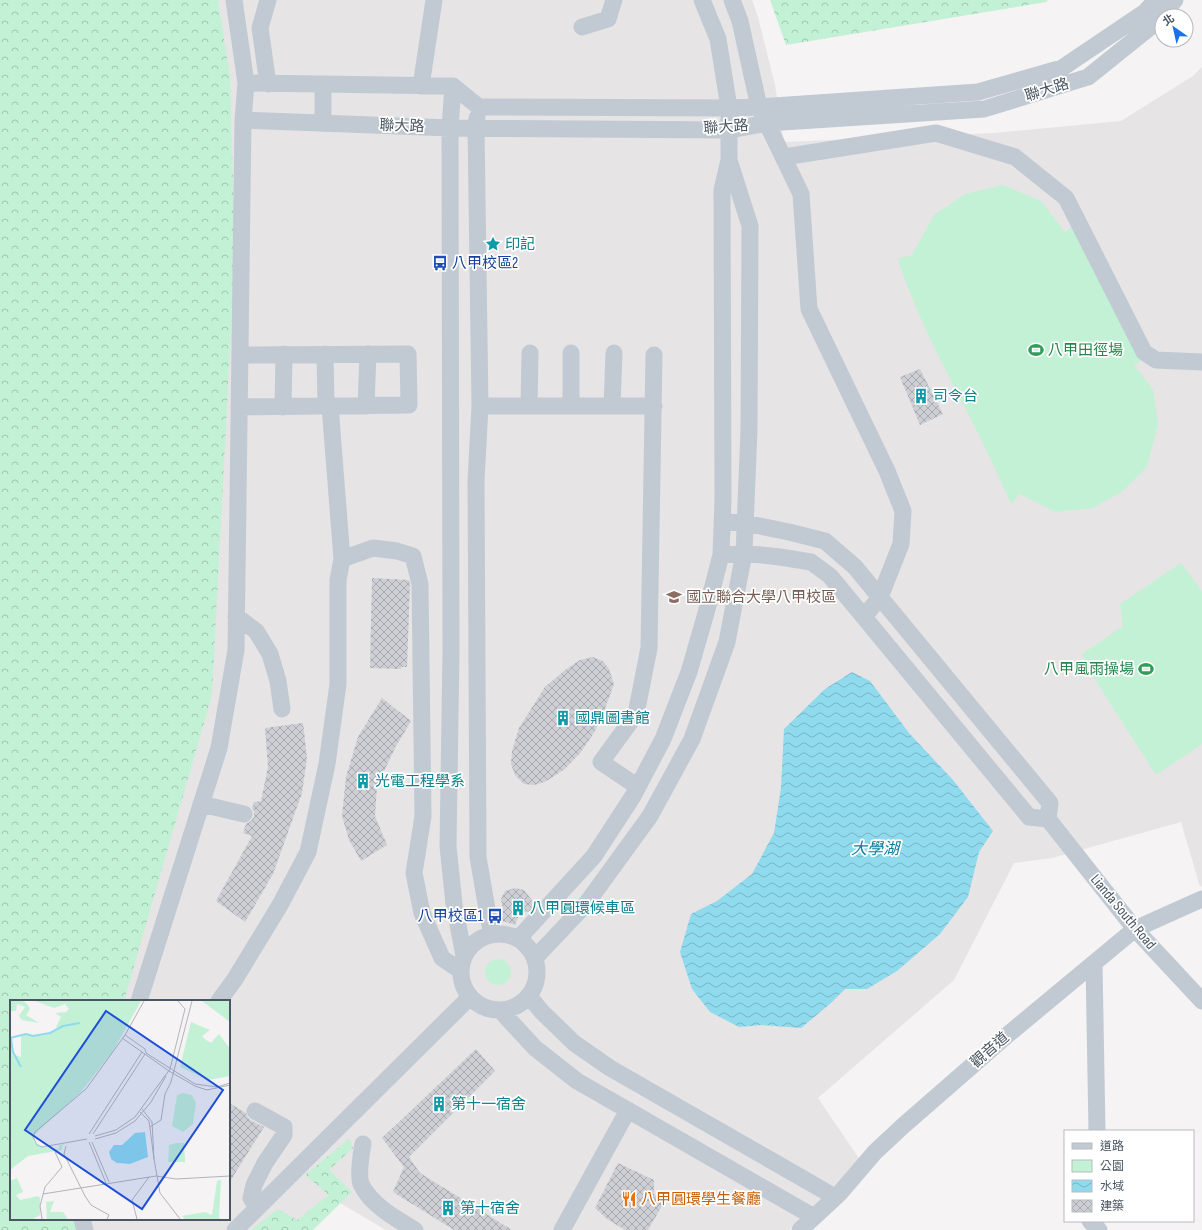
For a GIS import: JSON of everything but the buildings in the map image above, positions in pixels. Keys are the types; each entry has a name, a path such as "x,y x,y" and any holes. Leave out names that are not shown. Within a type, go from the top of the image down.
{"street":[{"path":"139,1000 219,748 236,650 243,120 246,83 234,0"},
{"path":"268,0 260,28 268,84"},
{"path":"421,86 434,0"},
{"path":"582,27 608,19 614,0"},
{"path":"518,939 594,856 638,787 663,739 689,672 721,555 722,190 729,160 729,108 718,39 702,0"},
{"path":"732,0 740,21 759,107 801,194 809,309 883,464 903,511 901,544 880,597 864,617"},
{"name":"聯大路","path":"479,107 729,108 978,92 1062,68 1145,12 1156,0"},
{"name":"聯大路","path":"243,120 450,128 729,130 767,124 984,109 1088,77 1154,24 1175,0"},
{"path":"246,83 453,86 479,107 476,128 480,406 476,481 478,857 492,935"},
{"path":"323,84 323,123"},
{"path":"453,86 450,128 451,652 448,846 454,904 463,963 462,980 470,997 489,1009 500,1010 511,1008 529,996 535,984 537,971 535,958 528,947 518,939 510,936 501,934 492,935 481,939 471,946 463,963"},
{"path":"784,157 936,133 1015,157 1066,198 1144,352 1156,360 1202,362"},
{"path":"535,958 586,904 650,816 692,739 727,642 744,553 750,429 750,226 729,160"},
{"path":"529,406 530,353"},
{"path":"571,353 571,406"},
{"path":"612,406 614,353"},
{"path":"283,407 284,354"},
{"path":"220,1000 235,979 280,906 308,852 327,764 338,684 338,580 342,559 328,406 326,354"},
{"path":"366,406 368,354"},
{"path":"239,407 409,405 408,354 240,355"},
{"path":"638,787 601,762 636,714 649,648 654,355"},
{"path":"480,406 654,406"},
{"path":"721,555 744,553 812,562 830,576 1029,817 1048,819 1050,803 855,567 825,541 745,523 722,521"},
{"path":"342,559 373,548 398,551 413,556 420,584 423,816 414,873 422,913 442,958 463,963"},
{"path":"236,616 256,631 270,654 278,681 282,709"},
{"path":"201,804 244,814"},
{"name":"Lianda South Road","path":"1048,819 1135,928 1202,1001"},
{"name":"觀音道","path":"800,1230 836,1197 875,1152 898,1131 1005,1037 1135,928 1202,899"},
{"path":"1094,963 1097,1130"},
{"path":"529,996 542,1012 574,1043 610,1068 836,1197"},
{"path":"235,1230 470,997"},
{"path":"500,1010 535,1048 577,1081 814,1217"},
{"path":"562,1230 628,1110"},
{"path":"255,1111 284,1127 284,1135 265,1163 254,1185 251,1198 257,1208"},
{"path":"362,1144 360,1162 361,1183 371,1198 385,1210 415,1230"},
{"path":"82,1220 85,1230"},
{"path":"1091,1222 1099,1230"}],"shaded area":[{"name":"國立聯合大學八甲校區","path":"0,0 752,0 758,17 775,85 784,142 994,133 1121,121 1193,76 1202,67 1202,886 1200,887 1181,822 1052,858 1014,863 954,980 818,1098 860,1160 835,1189 789,1230 386,1230 340,1203 312,1230 1,1230 10,1220 230,1220 230,1000 100,1000"}],"green space":[{"path":"0,0 218,0 230,77 235,253 212,695 124,1000 10,1000 10,1220 80,1220 86,1230 0,1230"},
{"path":"770,0 1048,0 1046,2 786,45"},
{"name":"八甲田徑場","path":"1003,185 1041,201 1065,232 1075,225 1143,360 1134,365 1153,390 1158,424 1147,467 1123,491 1093,508 1055,512 1020,494 1011,504 976,429 924,325 914,303 898,259 912,255 934,215 965,194"},
{"name":"八甲風雨操場","path":"1181,563 1202,591 1202,744 1156,775 1098,684 1082,654 1123,626 1120,604"},
{"path":"498,959 507,963 511,972 507,981 498,985 489,981 485,972 489,963"},
{"path":"349,1139 353,1148 329,1170 352,1192 313,1230 251,1230 278,1209 297,1220 329,1195 305,1175"}],"water":[{"name":"大學湖","path":"852,672 870,681 909,733 953,780 993,831 979,852 968,897 940,934 897,971 867,989 845,989 801,1028 762,1025 739,1027 710,1012 692,989 680,952 691,914 717,901 752,874 774,833 781,788 784,729 825,689"}],"place":[{"name":"印記","path":"493,244"},
{"name":"八甲校區2","path":"440,263"},
{"name":"八甲田徑場","path":"1036,350"},
{"name":"司令台","path":"921,396"},
{"name":"國立聯合大學八甲校區","path":"674,597"},
{"name":"八甲風雨操場","path":"1146,669"},
{"name":"國鼎圖書館","path":"563,718"},
{"name":"光電工程學系","path":"363,781"},
{"name":"八甲圓環候車區","path":"518,908"},
{"name":"八甲校區1","path":"495,916"},
{"name":"第十一宿舍","path":"439,1104"},
{"name":"八甲圓環學生餐廳","path":"629,1199"},
{"name":"第十宿舍","path":"448,1208"}]}
